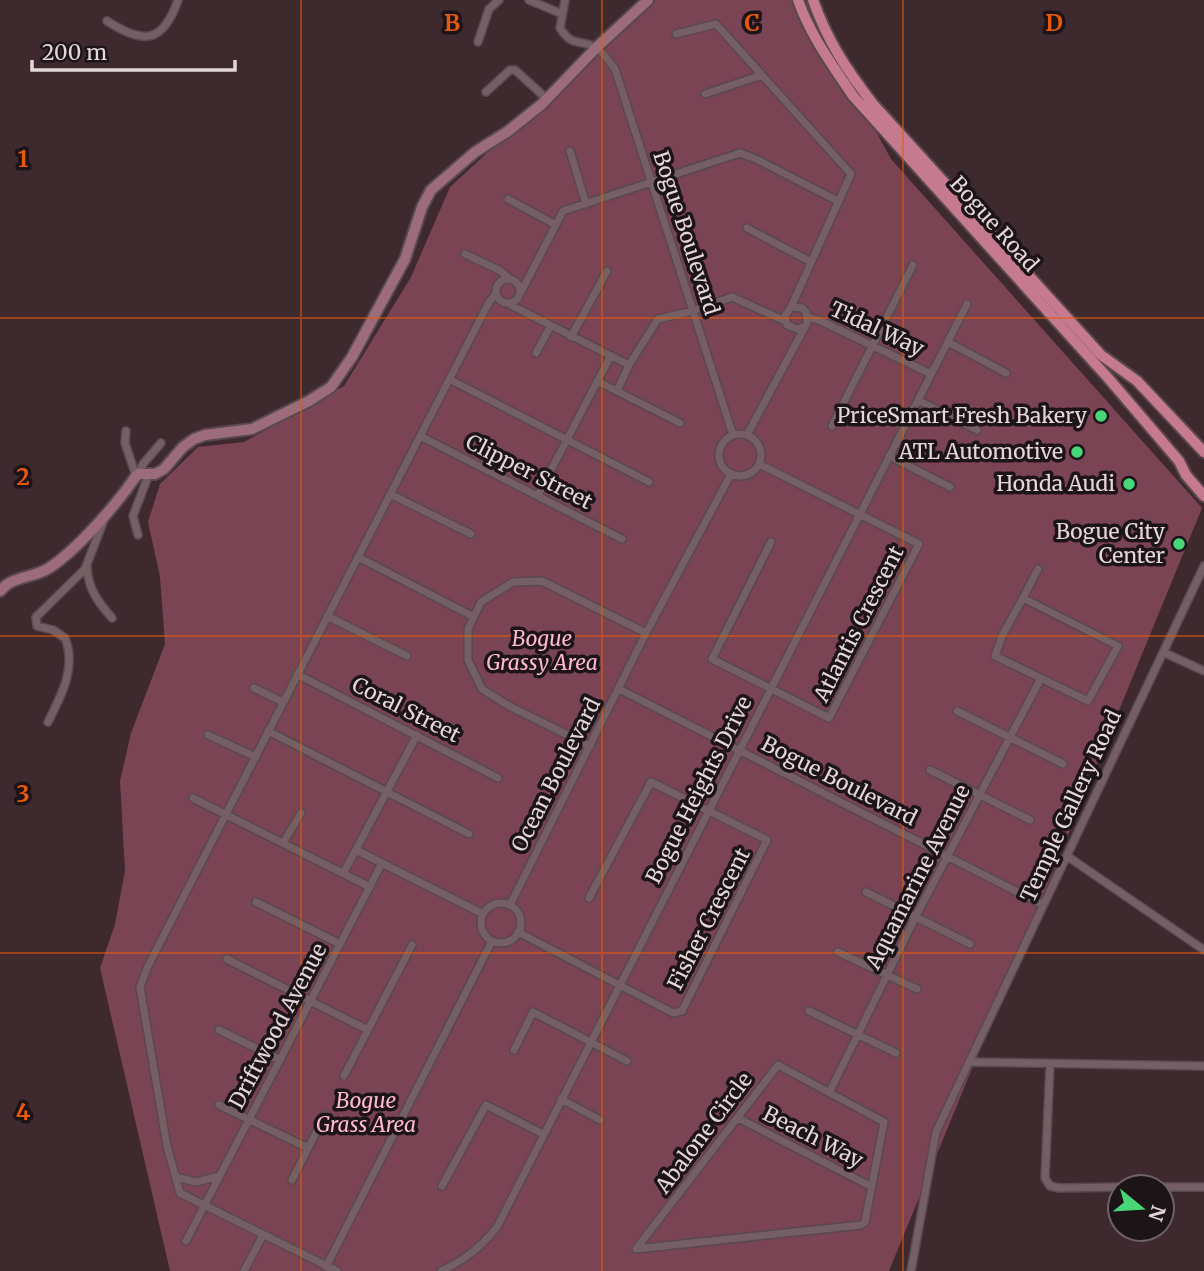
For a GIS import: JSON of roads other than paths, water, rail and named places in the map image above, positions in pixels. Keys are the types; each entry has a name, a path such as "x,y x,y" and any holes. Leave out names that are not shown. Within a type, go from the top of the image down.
{"main road":[{"name":"Bogue Road","path":"798,0 828,60 853,96 1109,379 1179,461 1186,475 1204,496"},
{"name":"Bogue Road","path":"813,0 842,64 873,104 1101,355 1137,382 1204,452"}],"street":[{"path":"107,21 147,38 158,34 174,11 178,0"},
{"path":"478,41 489,9 499,0"},
{"path":"529,0 562,14"},
{"path":"565,0 560,28 566,37 575,43 597,47"},
{"path":"0,591 6,584 20,577 41,573 52,566 88,533 141,475 155,474 164,469 183,447 194,439 252,429 331,387 352,357 405,259 422,207 431,190 459,165 507,132 547,99 597,47 648,0"},
{"path":"676,34 716,24 851,174 791,307 786,312 785,321"},
{"name":"Bogue Boulevard","path":"597,47 615,69 733,435"},
{"path":"486,92 510,70 515,70 547,99"},
{"path":"705,94 762,75"},
{"path":"570,151 586,204"},
{"path":"488,304 519,297 563,211 740,153 838,201"},
{"path":"508,199 556,225"},
{"path":"747,228 811,262"},
{"path":"465,254 499,270 520,288 518,310"},
{"path":"832,426 913,265"},
{"path":"571,337 607,271"},
{"path":"337,1271 180,1193 166,1137 140,987 148,966 496,293 497,286 509,280 529,278"},
{"path":"496,293 518,310 629,365"},
{"path":"617,391 629,365 658,319 693,311 733,297 785,321 792,328 803,327"},
{"name":"Bogue Heights Drive","path":"441,1271 466,1258 481,1246 497,1227 967,304"},
{"path":"747,435 808,317 802,308 791,307"},
{"name":"Tidal Way","path":"808,317 931,374"},
{"path":"536,353 550,327"},
{"path":"948,342 1006,373"},
{"path":"538,495 610,357"},
{"path":"450,380 649,482"},
{"path":"597,381 680,423"},
{"path":"918,400 977,430"},
{"path":"125,431 125,443 141,475"},
{"path":"733,435 747,435 758,444 759,464 750,473 731,474 721,464 722,444 733,435"},
{"name":"Clipper Street","path":"420,436 622,539"},
{"path":"138,535 133,516 143,464 160,443"},
{"path":"889,456 950,487"},
{"path":"759,464 860,516"},
{"name":"Ocean Boulevard","path":"510,905 646,633 731,474"},
{"path":"390,494 471,534"},
{"path":"48,722 68,673 69,655 65,638 53,630 37,625 36,617 87,566 108,510"},
{"name":"Atlantis Crescent","path":"770,688 829,718 843,693 919,545 860,516"},
{"path":"770,688 714,661 712,656 771,542"},
{"path":"358,557 474,617"},
{"path":"87,566 91,589 112,618"},
{"name":"Temple Gallery Road","path":"911,1271 936,1132 1204,566"},
{"path":"1023,598 1118,646 1088,701 995,656 1002,636 1038,569"},
{"path":"590,746 509,706 482,689 468,660 468,629 481,602 513,582 542,581 646,633"},
{"path":"327,616 407,656"},
{"path":"1163,652 1204,671"},
{"name":"Coral Street","path":"297,674 498,778"},
{"name":"Aquamarine Avenue","path":"830,1091 916,916 1040,680"},
{"path":"254,688 283,702"},
{"name":"Bogue Boulevard","path":"619,689 1043,905"},
{"path":"957,711 1063,764"},
{"path":"268,732 469,834"},
{"path":"208,735 256,757"},
{"path":"344,872 417,735"},
{"path":"930,770 1030,820"},
{"path":"589,898 651,782 709,810"},
{"path":"193,798 370,887"},
{"name":"Fisher Crescent","path":"620,985 673,1013 682,1011 767,840 709,810"},
{"path":"283,842 300,813"},
{"path":"356,850 483,914"},
{"path":"1067,856 1204,950"},
{"name":"Driftwood Avenue","path":"186,1241 382,863"},
{"path":"866,892 970,944"},
{"path":"256,902 341,944"},
{"path":"492,905 510,905 518,914 518,932 510,940 492,941 483,932 483,914 492,905"},
{"path":"518,932 620,985"},
{"path":"326,1267 492,941"},
{"path":"344,1076 412,945"},
{"path":"838,952 917,989"},
{"path":"227,959 368,1030"},
{"path":"809,1011 896,1053"},
{"path":"513,1051 533,1012 627,1061"},
{"path":"219,1030 280,1060"},
{"path":"969,1062 1204,1066"},
{"name":"Abalone Circle","path":"778,1065 830,1091 884,1122 865,1222 860,1225 636,1250 778,1065"},
{"path":"1050,1065 1045,1178 1050,1186 1059,1188 1106,1187"},
{"path":"561,1100 600,1119"},
{"path":"219,1105 308,1148"},
{"path":"442,1186 485,1105 543,1134"},
{"path":"292,1180 325,1115"},
{"name":"Beach Way","path":"738,1118 872,1187"},
{"path":"176,1177 196,1182 219,1176"},
{"path":"1176,1187 1204,1187"},
{"path":"244,1271 263,1235"}],"place":[{"name":"PriceSmart Fresh Bakery","path":"1101,416"},
{"name":"ATL Automotive","path":"1077,452"},
{"name":"Honda Audi","path":"1129,484"},
{"name":"Bogue City Center","path":"1179,544"}],"park label":[{"name":"Bogue Grassy Area","path":"542,651"},
{"name":"Bogue Grass Area","path":"366,1113"}]}
